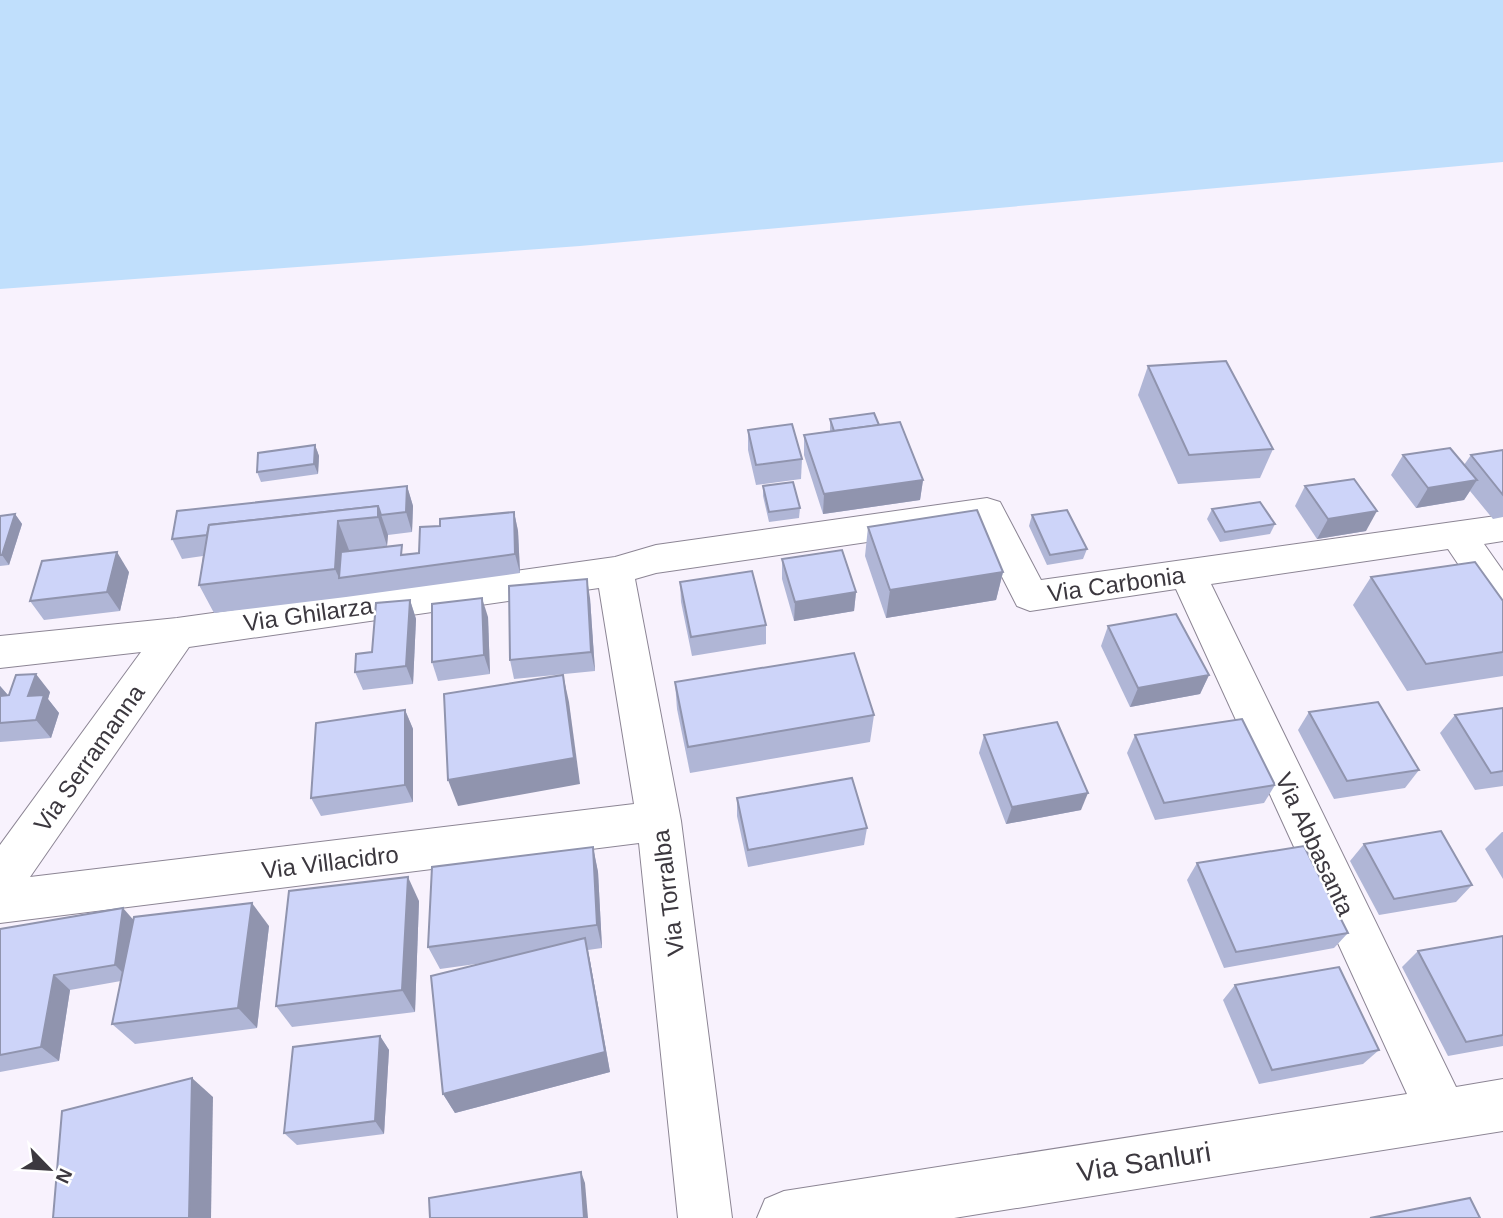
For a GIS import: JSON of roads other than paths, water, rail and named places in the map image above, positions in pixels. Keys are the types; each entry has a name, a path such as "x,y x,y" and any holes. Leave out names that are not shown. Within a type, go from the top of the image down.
{"street":[{"name":"Via Carbonia","path":"615,571 656,559 986,511 1030,596 1503,527"},
{"path":"1457,534 1503,600"},
{"name":"Via Ghilarza","path":"0,652 177,633 615,571"},
{"name":"Via Torralba","path":"615,571 659,821 705,1218"},
{"name":"Via Abbasanta","path":"1187,573 1443,1115"},
{"name":"Via Serramanna","path":"0,882 177,633"},
{"name":"Via Villacidro","path":"0,902 659,821"},
{"name":"Via Sanluri","path":"784,1218 1503,1105"}],"water":[{"path":"0,0 1503,0 1503,162 580,246 0,289"}]}
